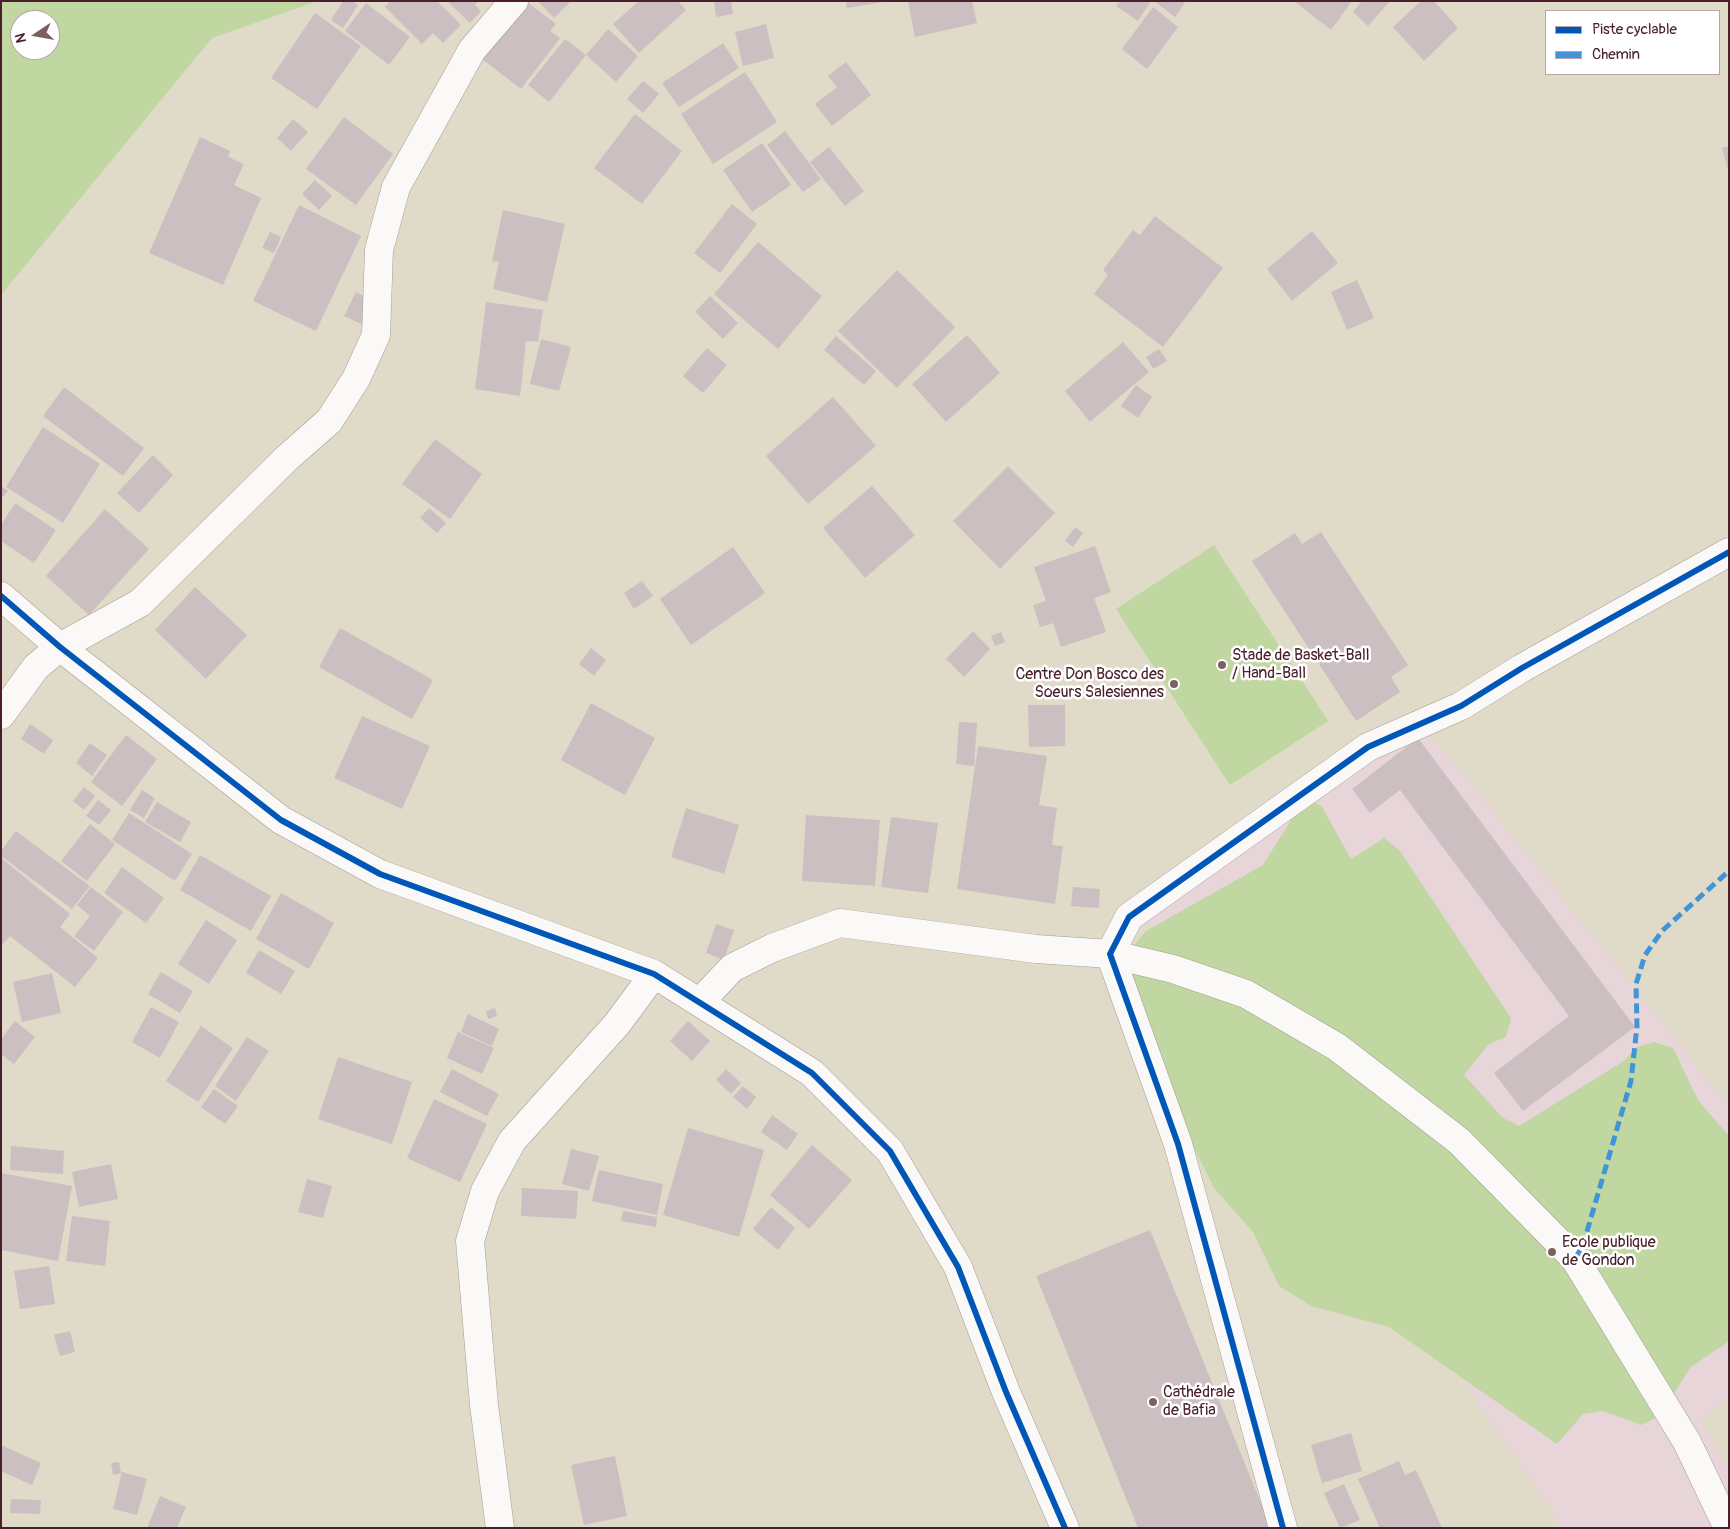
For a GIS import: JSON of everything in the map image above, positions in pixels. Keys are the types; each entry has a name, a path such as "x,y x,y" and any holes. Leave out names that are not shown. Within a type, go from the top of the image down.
{"street":[{"path":"1,715 36,666 60,647 140,603 287,458 329,421 356,379 376,335 379,250 396,187 472,50 514,1"},
{"path":"1283,1528 1178,1144 1110,954 1129,917 1368,747 1462,706 1531,663 1729,552"},
{"path":"1,596 60,647 281,820 380,874 654,974 812,1073 890,1151 958,1267 1006,1392 1065,1528"},
{"path":"700,1002 732,968 772,948 840,922 1036,949 1110,954 1173,969 1246,994 1337,1047 1459,1142 1575,1259 1687,1442 1728,1528"},
{"path":"500,1528 484,1405 470,1241 485,1191 512,1141 616,1024 654,974"}],"shaded area":[{"name":"Ecole publique de Gondon","path":"1416,729 1441,746 1729,1106 1729,1398 1700,1419 1729,1470 1729,1528 1561,1528 1553,1512 1145,917"}],"green space":[{"path":"1,1 318,1 212,38 1,295"},
{"name":"Stade de Basket-Ball / Hand-Ball","path":"1214,545 1328,721 1230,785 1116,609"},
{"name":"Ecole publique de Gondon","path":"1304,799 1321,805 1351,859 1384,838 1400,851 1511,1018 1506,1037 1489,1044 1464,1075 1503,1118 1519,1126 1624,1061 1637,1047 1654,1042 1673,1048 1698,1100 1729,1136 1729,1341 1691,1367 1658,1417 1641,1425 1603,1411 1583,1414 1557,1444 1389,1327 1311,1306 1279,1286 1253,1232 1214,1188 1108,977 1146,931 1263,865"}],"building":[{"path":"343,1 353,1 358,5 343,28 331,20"},
{"path":"390,1 437,1 461,25 443,43 433,33 422,44 385,7"},
{"path":"447,1 478,1 475,5 481,11 470,23"},
{"path":"526,1 556,24 550,31 560,38 521,89 482,59"},
{"path":"538,1 571,1 554,18"},
{"path":"639,1 678,1 686,10 639,53 613,24"},
{"path":"714,1 731,1 733,14 716,17"},
{"path":"846,1 882,1 883,2 847,8"},
{"path":"908,1 972,1 977,23 915,37"},
{"path":"1120,1 1151,1 1138,21 1116,6"},
{"path":"1154,1 1186,1 1175,17"},
{"path":"1294,1 1352,1 1331,30"},
{"path":"1362,1 1390,1 1368,26 1353,12"},
{"path":"1421,1 1434,1 1458,28 1424,61 1393,27"},
{"path":"366,3 410,37 389,65 345,31"},
{"path":"1153,7 1178,27 1147,69 1122,49"},
{"path":"315,13 361,46 317,109 271,78"},
{"path":"766,24 774,58 743,66 735,32"},
{"path":"608,29 638,56 616,82 586,55"},
{"path":"565,39 586,55 549,102 528,85"},
{"path":"723,43 739,68 679,107 662,83"},
{"path":"846,62 871,95 832,126 815,104 837,87 828,76"},
{"path":"745,72 777,122 713,164 681,114"},
{"path":"643,81 659,94 643,113 627,99"},
{"path":"635,114 682,151 642,204 594,168"},
{"path":"344,117 393,154 356,205 306,169"},
{"path":"293,119 308,132 291,151 277,138"},
{"path":"785,131 821,179 803,192 767,145"},
{"path":"200,137 230,151 228,157 244,164 234,185 261,198 223,285 149,253"},
{"path":"762,143 791,185 752,212 723,170"},
{"path":"1729,146 1729,170 1728,170 1722,148"},
{"path":"829,147 864,191 845,206 810,162"},
{"path":"315,180 332,196 319,210 302,194"},
{"path":"732,204 757,224 720,273 694,253"},
{"path":"299,205 361,236 316,331 253,301"},
{"path":"503,210 565,224 547,302 493,289 499,262 492,261"},
{"path":"1155,216 1223,268 1163,347 1094,294 1108,275 1103,270 1133,230 1140,235"},
{"path":"1312,231 1338,263 1292,301 1267,269"},
{"path":"270,232 281,237 274,253 262,248"},
{"path":"758,242 822,296 778,349 714,294"},
{"path":"897,270 955,327 897,388 838,331"},
{"path":"1357,280 1374,318 1347,330 1331,292"},
{"path":"356,292 372,300 361,324 344,316"},
{"path":"710,296 738,323 723,339 695,312"},
{"path":"486,302 543,310 538,342 526,341 520,396 475,389"},
{"path":"967,335 1000,373 946,422 912,384"},
{"path":"836,336 876,371 864,385 824,350"},
{"path":"541,339 571,347 559,391 530,384"},
{"path":"1123,342 1149,372 1090,422 1065,391"},
{"path":"707,348 727,365 703,393 683,376"},
{"path":"1159,349 1167,361 1153,369 1146,357"},
{"path":"1136,385 1152,397 1138,418 1121,406"},
{"path":"64,387 144,448 123,476 43,416"},
{"path":"833,397 876,446 808,504 766,456"},
{"path":"43,427 100,464 63,523 6,487"},
{"path":"435,439 482,474 450,519 402,484"},
{"path":"153,455 173,475 139,513 117,493"},
{"path":"1008,466 1055,513 1000,569 953,521"},
{"path":"1,486 8,491 1,499"},
{"path":"872,486 915,535 865,578 823,528"},
{"path":"15,503 56,530 34,563 1,541 1,525"},
{"path":"429,508 446,523 437,533 420,518"},
{"path":"105,509 149,549 89,615 46,576"},
{"path":"1075,527 1083,533 1073,547 1065,541"},
{"path":"1321,532 1408,665 1391,677 1400,692 1356,721 1252,561 1295,533 1302,544"},
{"path":"1095,546 1111,592 1094,598 1106,632 1061,647 1053,623 1040,627 1033,605 1046,601 1034,567"},
{"path":"733,547 765,593 691,645 660,599"},
{"path":"642,581 653,596 634,609 624,593"},
{"path":"195,587 247,635 206,679 155,630"},
{"path":"340,628 433,680 412,719 319,667"},
{"path":"973,631 990,649 964,677 946,659"},
{"path":"1001,632 1005,642 995,646 991,636"},
{"path":"591,648 606,660 594,676 579,664"},
{"path":"591,703 655,738 625,795 561,760"},
{"path":"1028,705 1065,705 1065,746 1029,747"},
{"path":"362,716 430,746 402,809 334,778"},
{"path":"959,722 977,723 974,766 956,764"},
{"path":"30,724 53,740 44,754 21,739"},
{"path":"126,735 157,759 122,806 91,782"},
{"path":"1418,738 1635,1027 1523,1111 1494,1073 1569,1016 1400,790 1370,813 1352,789"},
{"path":"90,743 107,755 92,776 76,763"},
{"path":"978,746 1047,756 1039,805 1057,808 1052,845 1063,846 1055,904 957,889"},
{"path":"84,787 95,796 84,810 73,801"},
{"path":"142,790 155,798 144,818 130,810"},
{"path":"98,800 111,810 99,825 86,816"},
{"path":"157,802 191,822 180,842 145,822"},
{"path":"686,808 739,825 724,874 671,857"},
{"path":"129,813 192,854 175,881 112,840"},
{"path":"806,815 880,820 875,886 802,881"},
{"path":"891,817 938,823 928,893 881,887"},
{"path":"90,824 115,844 87,881 61,861"},
{"path":"16,831 90,886 72,909 1,856 1,851"},
{"path":"200,855 271,896 251,931 180,890"},
{"path":"1,858 70,914 60,927 98,958 75,987 10,936 1,946"},
{"path":"122,867 164,898 146,923 104,893"},
{"path":"91,887 123,912 94,951 74,936 90,916 77,905"},
{"path":"1073,887 1100,889 1099,908 1071,906"},
{"path":"281,893 334,923 309,969 256,939"},
{"path":"206,920 237,940 209,984 178,964"},
{"path":"716,924 734,930 724,960 706,953"},
{"path":"259,950 295,971 281,994 246,973"},
{"path":"161,972 193,991 180,1013 148,994"},
{"path":"52,973 61,1013 22,1022 13,982"},
{"path":"151,1007 179,1022 160,1058 132,1042"},
{"path":"495,1008 497,1016 488,1019 486,1011"},
{"path":"468,1014 499,1029 492,1046 461,1032"},
{"path":"15,1021 35,1037 14,1064 1,1054 1,1039"},
{"path":"688,1021 710,1041 692,1061 670,1041"},
{"path":"201,1026 233,1048 198,1102 166,1081"},
{"path":"458,1032 494,1048 482,1074 447,1058"},
{"path":"247,1037 269,1051 236,1101 215,1086"},
{"path":"338,1057 412,1082 392,1144 318,1119"},
{"path":"452,1069 499,1094 487,1116 440,1092"},
{"path":"726,1069 741,1083 731,1094 716,1080"},
{"path":"743,1086 756,1097 747,1109 733,1097"},
{"path":"214,1089 238,1106 225,1124 201,1107"},
{"path":"434,1099 487,1124 460,1182 407,1158"},
{"path":"772,1115 798,1134 787,1150 761,1132"},
{"path":"688,1128 764,1150 739,1237 663,1215"},
{"path":"812,1145 852,1180 809,1229 770,1195"},
{"path":"11,1146 64,1151 63,1174 10,1170"},
{"path":"571,1149 599,1156 589,1191 562,1184"},
{"path":"111,1164 118,1199 79,1207 72,1172"},
{"path":"599,1170 663,1184 657,1215 592,1201"},
{"path":"1,1173 72,1186 58,1261 1,1250"},
{"path":"307,1179 332,1186 323,1218 298,1212"},
{"path":"522,1188 578,1191 576,1219 521,1216"},
{"path":"771,1207 795,1228 778,1250 753,1229"},
{"path":"623,1211 657,1217 656,1227 621,1221"},
{"path":"72,1216 110,1221 105,1266 66,1261"},
{"name":"Cathédrale de Bafia","path":"1150,1230 1271,1528 1138,1528 1036,1276"},
{"path":"49,1266 55,1304 20,1309 14,1271"},
{"path":"70,1331 75,1352 60,1356 54,1335"},
{"path":"1351,1433 1362,1471 1322,1483 1311,1445"},
{"path":"1,1445 41,1463 32,1485 1,1471"},
{"path":"615,1456 627,1516 584,1525 571,1465"},
{"path":"1399,1461 1405,1475 1416,1470 1442,1528 1380,1528 1358,1479"},
{"path":"119,1462 121,1473 113,1475 111,1463"},
{"path":"122,1472 147,1479 137,1515 113,1509"},
{"path":"1344,1484 1360,1520 1340,1528 1324,1493"},
{"path":"160,1496 186,1507 177,1528 147,1528"},
{"path":"11,1499 41,1500 40,1514 10,1513"}],"marked path":[{"path":"1575,1259 1583,1245 1631,1081 1637,1026 1636,984 1645,955 1662,931 1729,871"}],"cycle path":[{"path":"1283,1528 1178,1144 1110,954 1129,917 1368,747 1461,706 1522,668 1729,552"},
{"path":"1,596 60,647 281,820 380,874 654,974 812,1073 890,1151 958,1267 1006,1392 1065,1528"}],"place":[{"name":"Stade de Basket-Ball / Hand-Ball","path":"1222,665"},
{"name":"Centre Don Bosco des Soeurs Salesiennes","path":"1174,684"},
{"name":"Ecole publique de Gondon","path":"1552,1252"},
{"name":"Cathédrale de Bafia","path":"1153,1402"}]}
